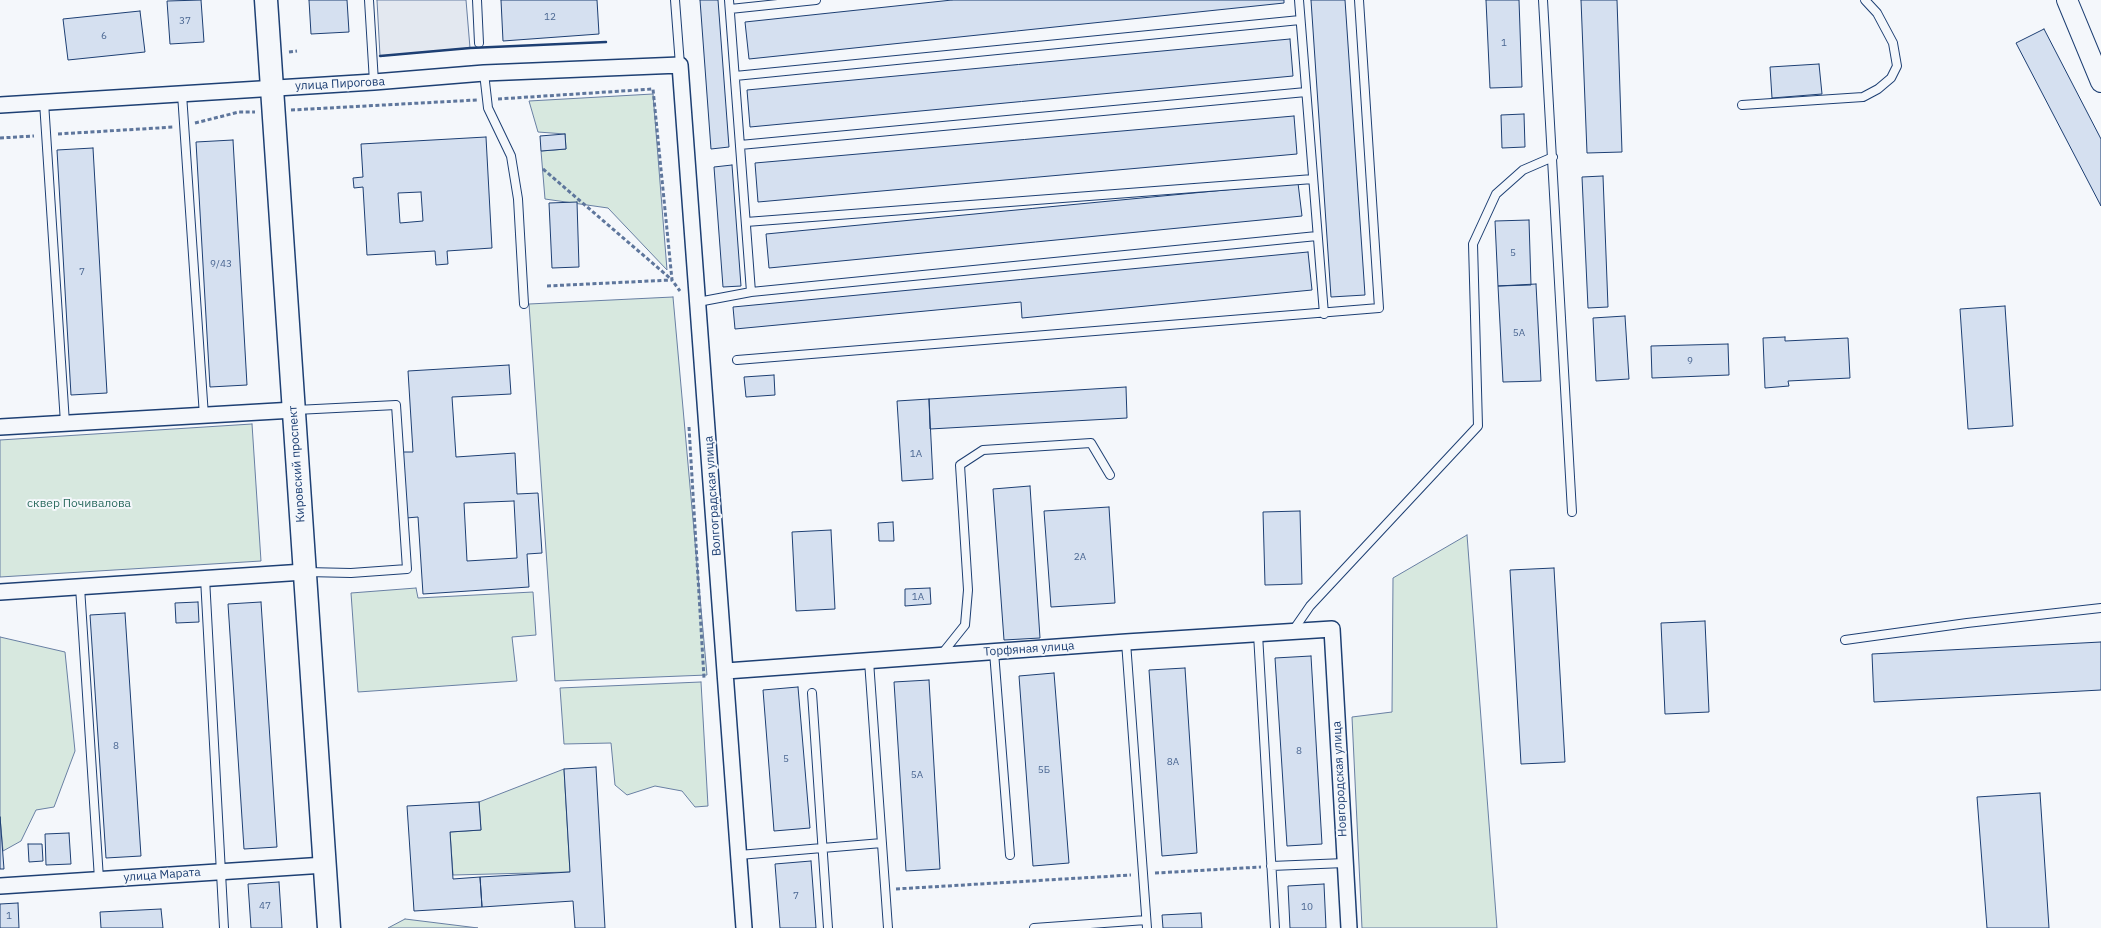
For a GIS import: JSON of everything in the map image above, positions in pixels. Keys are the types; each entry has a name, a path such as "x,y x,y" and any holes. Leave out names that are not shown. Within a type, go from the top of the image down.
{"main road":[{"name":"Кировский проспект","path":"266,0 329,928"}],"street":[{"path":"2067,0 2101,82"},
{"name":"улица Пирогова","path":"0,105 374,82 484,73 680,65"},
{"name":"Волгоградская улица","path":"680,65 744,928"},
{"path":"0,427 294,410"},
{"path":"0,592 304,572"},
{"name":"Торфяная улица","path":"726,672 1126,642 1332,630"},
{"name":"Новгородская улица","path":"1332,630 1349,928"},
{"name":"улица Марата","path":"0,886 325,865"}],"lane":[{"path":"369,0 374,82"},
{"path":"477,0 479,43"},
{"path":"675,0 680,65"},
{"path":"729,0 752,292"},
{"path":"730,10 816,0"},
{"path":"1299,0 1324,314"},
{"path":"737,360 1324,314 1379,308 1359,0"},
{"path":"1543,0 1572,512"},
{"path":"1742,105 1863,97 1878,89 1891,78 1897,66 1893,42 1877,13 1865,0"},
{"path":"735,76 1300,20"},
{"path":"484,73 488,108 511,156 518,199 524,304"},
{"path":"740,145 1306,92"},
{"path":"182,94 204,416"},
{"path":"44,102 65,424"},
{"path":"1292,632 1310,606 1478,426 1473,244 1496,194 1523,170 1552,157"},
{"path":"746,222 1313,179"},
{"path":"698,302 752,292 1317,236"},
{"path":"294,410 396,405 407,570 351,573 304,572"},
{"path":"940,656 965,625 968,590 960,465 983,450 1090,443 1110,475"},
{"path":"205,578 224,928"},
{"path":"80,587 99,880"},
{"path":"1846,640 1967,623 2101,608"},
{"path":"1258,634 1275,928"},
{"path":"1034,928 1146,924 1126,642"},
{"path":"994,652 1010,855"},
{"path":"869,661 888,928"},
{"path":"812,693 828,928"},
{"path":"738,854 882,843"},
{"path":"1271,866 1345,863"}],"path":[{"path":"0,138 184,126 239,112 273,112 653,89 672,280"},
{"path":"543,169 672,280 680,290 681,300"},
{"path":"547,286 672,280"},
{"path":"688,420 704,678"},
{"path":"885,890 1271,866"}],"green space":[{"path":"653,94 667,270 608,208 545,199 541,151 566,149 565,134 538,132 529,101"},
{"path":"673,297 707,675 555,681 529,304"},
{"name":"сквер Почивалова","path":"252,424 261,561 0,577 0,440"},
{"path":"1467,535 1497,928 1362,928 1352,717 1392,712 1393,578"},
{"path":"416,588 418,598 533,592 536,635 512,637 517,681 358,692 351,593"},
{"path":"0,637 65,652 75,751 54,807 36,810 21,841 3,851 0,817"},
{"path":"701,682 708,806 695,807 682,791 655,786 627,795 615,785 611,743 564,744 560,688"},
{"path":"564,769 570,872 453,875 450,832 481,830 479,802"},
{"path":"405,919 478,928 388,928"}],"shaded area":[{"path":"377,0 466,0 470,48 380,56"}],"building":[{"path":"201,0 204,42 170,44 167,1"},
{"path":"309,0 347,0 349,32 311,34"},
{"path":"501,0 597,0 599,34 503,41"},
{"path":"700,0 718,0 729,147 711,149"},
{"path":"952,0 1284,0 1284,3 749,59 745,22"},
{"path":"1311,0 1345,0 1365,295 1331,297"},
{"path":"1486,0 1519,0 1522,87 1490,88"},
{"path":"1581,0 1617,0 1622,152 1587,153"},
{"path":"140,11 145,52 68,60 63,19"},
{"path":"2044,29 2101,139 2101,206 2016,43"},
{"path":"1290,39 1293,76 750,127 747,90"},
{"path":"1819,64 1822,94 1772,98 1770,67"},
{"path":"1524,114 1525,147 1502,148 1501,115"},
{"path":"1294,116 1297,154 758,202 755,163"},
{"path":"565,134 566,149 541,151 540,136"},
{"path":"486,137 492,248 447,251 448,264 436,265 435,251 367,255 363,187 354,188 353,178 363,177 361,144","holes":["421,192 423,221 400,223 398,193"]},
{"path":"233,140 247,385 210,387 196,142"},
{"path":"93,148 107,393 71,395 57,150"},
{"path":"732,165 741,286 723,287 714,167"},
{"path":"1603,176 1608,307 1588,308 1582,177"},
{"path":"1298,183 1302,216 769,268 766,234"},
{"path":"577,202 579,267 552,268 549,203"},
{"path":"1529,220 1531,285 1498,286 1495,221"},
{"path":"1308,252 1312,290 1022,318 1021,302 735,329 733,307"},
{"path":"1536,284 1541,381 1503,382 1498,286"},
{"path":"2005,306 2013,426 1968,429 1960,309"},
{"path":"1625,316 1629,379 1596,381 1593,318"},
{"path":"1785,337 1785,341 1848,338 1850,378 1788,381 1789,386 1765,388 1763,338"},
{"path":"1728,344 1729,375 1652,378 1651,346"},
{"path":"509,365 511,394 452,397 456,457 515,453 517,494 538,493 542,553 527,554 529,587 423,594 418,517 406,518 402,452 413,452 408,371","holes":["514,501 517,558 467,561 464,503"]},
{"path":"774,375 775,395 746,397 744,377"},
{"path":"1126,387 1127,418 930,429 929,399"},
{"path":"929,399 933,479 902,481 897,401"},
{"path":"1030,486 1040,638 1004,640 993,489"},
{"path":"1109,507 1115,603 1051,607 1044,511"},
{"path":"1300,511 1302,584 1265,585 1263,512"},
{"path":"893,522 894,541 879,541 878,523"},
{"path":"831,530 835,609 796,611 792,532"},
{"path":"1554,568 1565,762 1521,764 1510,570"},
{"path":"930,588 931,604 905,606 905,589"},
{"path":"198,602 199,622 176,623 175,603"},
{"path":"261,602 277,847 244,849 228,604"},
{"path":"125,613 141,856 106,858 90,615"},
{"path":"1705,621 1709,712 1665,714 1661,623"},
{"path":"2101,642 2101,690 1874,702 1872,654"},
{"path":"1311,656 1322,844 1287,846 1275,658"},
{"path":"1185,668 1197,853 1162,856 1149,670"},
{"path":"1054,673 1069,863 1033,866 1019,676"},
{"path":"929,680 940,869 906,871 894,682"},
{"path":"798,687 810,828 774,831 763,690"},
{"path":"596,767 605,928 575,928 573,901 482,907 480,877 570,872 564,769"},
{"path":"2040,793 2049,928 1987,928 1977,797"},
{"path":"479,802 481,830 450,832 453,879 480,877 482,907 414,911 407,806"},
{"path":"0,817 4,869 0,869"},
{"path":"69,833 71,864 46,865 45,834"},
{"path":"28,844 42,844 43,861 29,862"},
{"path":"811,861 816,928 780,928 775,864"},
{"path":"279,882 282,928 251,928 248,884"},
{"path":"1324,884 1326,928 1290,928 1288,886"},
{"path":"18,903 19,928 0,928 0,904"},
{"path":"161,909 163,928 101,928 100,912"},
{"path":"1201,913 1202,928 1163,928 1162,915"}],"wall":[{"path":"380,56 470,48 606,42"}]}
